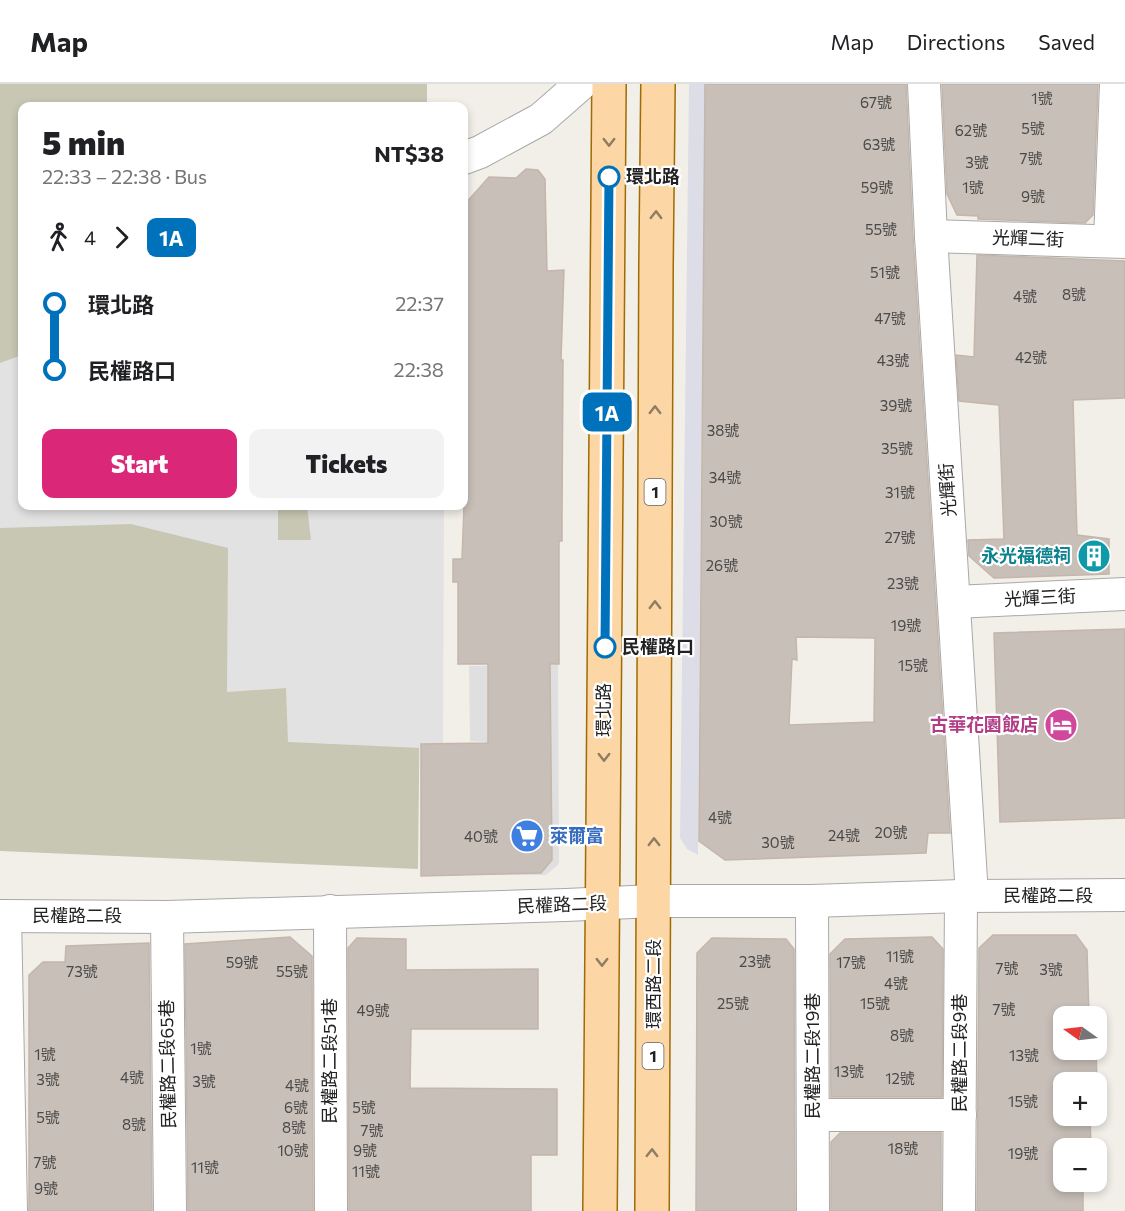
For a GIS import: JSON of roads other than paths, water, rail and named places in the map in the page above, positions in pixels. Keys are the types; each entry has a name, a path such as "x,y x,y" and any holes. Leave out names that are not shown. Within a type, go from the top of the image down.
{"main road":[{"name":"環北路","path":"603,904 609,84"},
{"name":"1","path":"654,901 658,84"},
{"name":"環西路二段","path":"652,1211 654,901"},
{"path":"600,1211 603,904"}],"street":[{"path":"468,156 541,119 581,84"},
{"name":"光輝街","path":"924,84 931,236 955,602 967,896"},
{"path":"1116,84 1118,242"},
{"name":"光輝二街","path":"931,236 1118,242"},
{"name":"光輝三街","path":"955,602 1125,594"},
{"name":"民權路二段","path":"2,916 167,917 654,901 812,901 967,896 1125,895"},
{"name":"民權路二段9巷","path":"959,1211 967,896"},
{"name":"民權路二段19巷","path":"812,901 813,1211"},
{"name":"民權路二段51巷","path":"330,911 331,1211"},
{"path":"2,916 11,1211"},
{"name":"民權路二段65巷","path":"167,917 170,1211"},
{"path":"814,1115 960,1115"}],"place":[{"name":"環北路","path":"609,177"},
{"name":"永光福德祠","path":"1094,556"},
{"name":"民權路口","path":"605,647"},
{"name":"古華花園飯店","path":"1061,725"},
{"name":"萊爾富","path":"527,836"}]}
